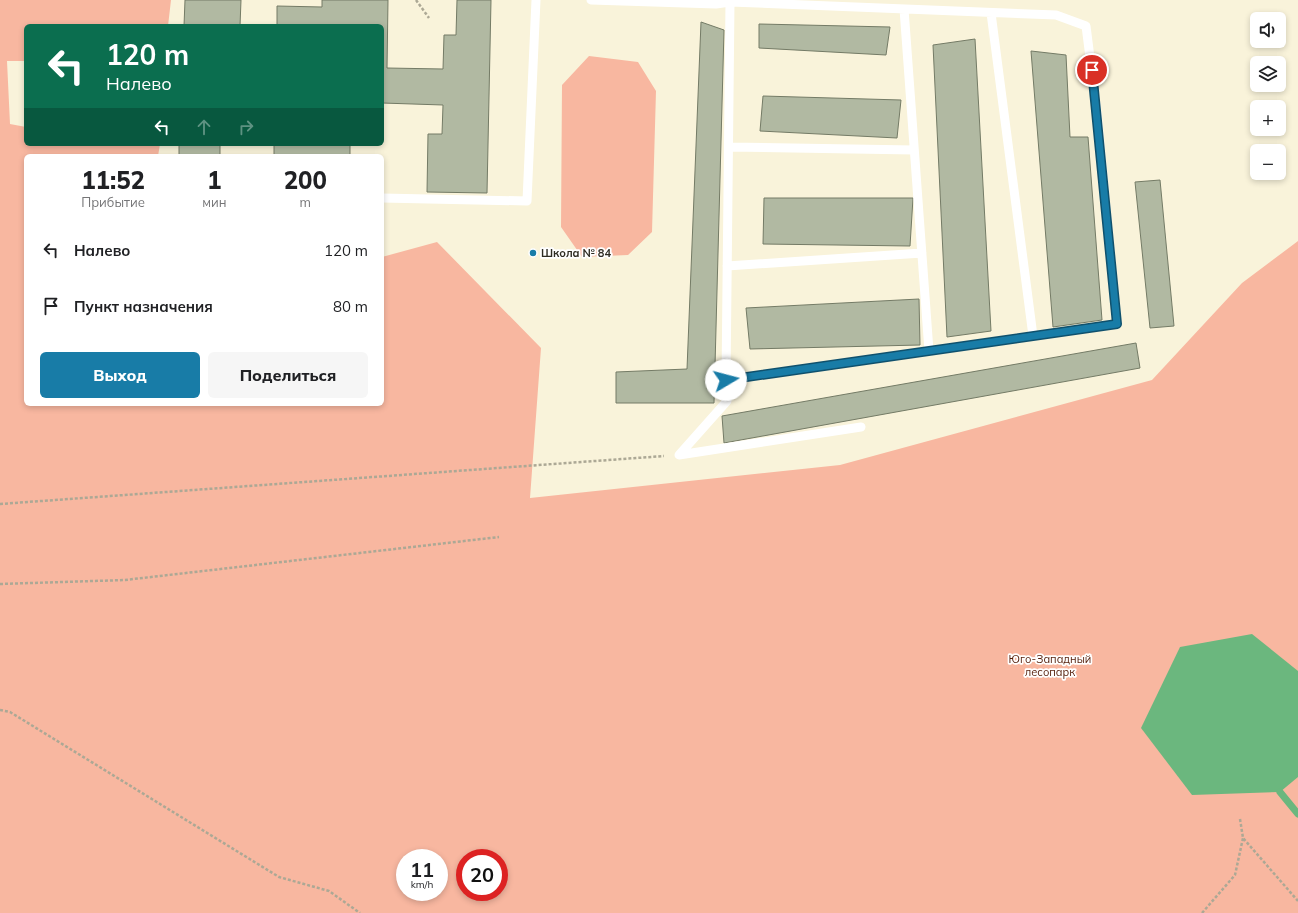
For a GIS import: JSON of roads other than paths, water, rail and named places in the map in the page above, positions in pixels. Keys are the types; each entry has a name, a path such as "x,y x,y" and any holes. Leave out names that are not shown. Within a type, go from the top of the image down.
{"lane":[{"path":"384,198 527,201 536,0"},
{"path":"591,0 716,4 730,2 1056,15 1086,26 1097,114 1117,324 726,380"},
{"path":"730,2 727,401 679,454 861,427"},
{"path":"904,9 929,351"},
{"path":"991,13 1034,336"},
{"path":"729,147 914,150"},
{"path":"727,266 922,253"}],"waterway":[{"path":"1280,792 1298,814"}],"place":[{"name":"Школа № 84","path":"533,253"}],"park label":[{"name":"Юго-Западный лесопарк","path":"1050,665"}]}
